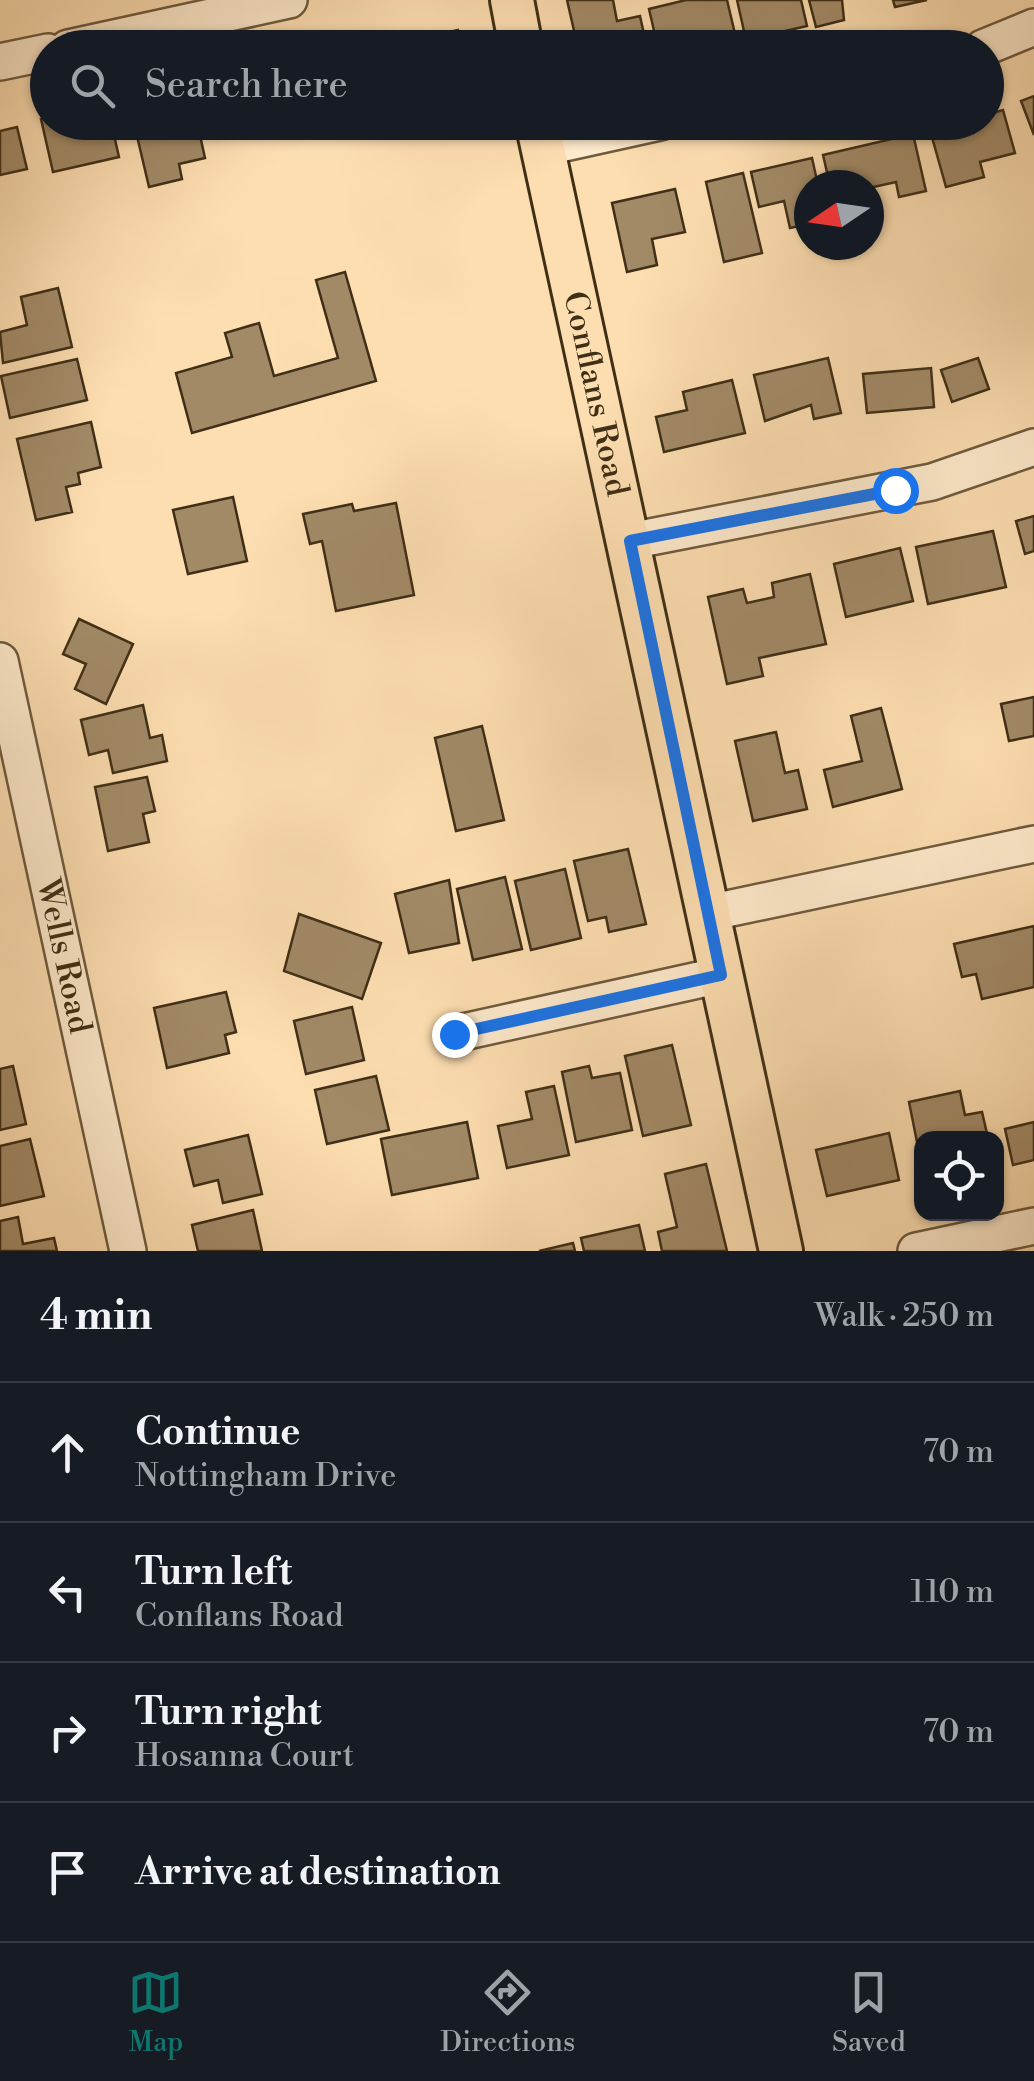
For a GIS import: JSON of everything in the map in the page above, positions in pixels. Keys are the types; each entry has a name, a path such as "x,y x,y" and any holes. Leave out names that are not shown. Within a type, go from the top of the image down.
{"main road":[{"path":"512,0 518,30"},
{"name":"Conflans Road","path":"541,140 782,1251"}],"street":[{"path":"151,30 289,0"},
{"path":"1004,40 1034,28"},
{"path":"0,62 30,56"},
{"path":"630,541 932,482 1034,446"},
{"name":"Wells Road","path":"0,661 128,1251"},
{"path":"708,913 1034,844"},
{"path":"454,1034 721,975"},
{"path":"916,1251 1034,1226"}],"building":[{"path":"567,0 613,0 617,21 640,16 643,30 574,30"},
{"path":"686,0 727,0 734,30 654,30 649,9"},
{"path":"737,0 801,0 807,26 744,30"},
{"path":"809,0 842,0 844,20 816,27"},
{"path":"893,0 927,0 895,7"},
{"path":"1034,96 1034,135 1021,101"},
{"path":"1004,114 1015,153 980,162 984,177 946,187 933,140 1004,140"},
{"path":"17,127 27,169 0,175 0,131"},
{"path":"46,140 115,140 119,157 53,172"},
{"path":"138,140 201,140 205,158 179,164 182,179 149,187"},
{"path":"887,140 914,140 926,191 899,197 896,182 884,185 884,170 826,170 823,155"},
{"path":"812,158 815,170 794,170 794,227 790,228 784,201 759,207 751,172"},
{"path":"743,173 762,253 724,262 706,182"},
{"path":"675,189 685,232 652,239 657,265 627,272 612,203"},
{"path":"345,272 376,381 192,433 176,373 232,357 225,333 259,323 274,376 338,358 316,280"},
{"path":"58,288 72,347 3,363 0,332 27,325 21,297"},
{"path":"828,358 841,413 814,419 811,405 765,421 754,375"},
{"path":"978,358 989,389 952,402 941,370"},
{"path":"77,359 87,400 10,418 1,376"},
{"path":"931,368 934,407 867,413 863,374"},
{"path":"732,380 745,433 664,452 656,417 687,410 683,392"},
{"path":"91,422 101,467 78,473 80,484 66,487 72,512 36,520 17,439"},
{"path":"233,497 247,561 188,574 173,510"},
{"path":"396,503 414,595 336,611 322,541 310,544 303,514 352,504 354,511"},
{"path":"1034,516 1034,551 1025,554 1016,521"},
{"path":"993,531 1006,587 928,604 916,547"},
{"path":"900,548 913,601 846,617 834,564"},
{"path":"810,574 826,644 759,658 763,676 727,684 708,597 743,589 747,603 774,597 772,583"},
{"path":"79,619 133,644 106,704 75,689 86,664 63,654"},
{"path":"1034,697 1034,736 1009,741 1001,704"},
{"path":"143,705 150,738 162,735 167,761 113,773 108,750 89,755 81,720"},
{"path":"881,708 902,789 833,807 824,770 862,761 851,716"},
{"path":"482,726 504,820 456,831 435,738"},
{"path":"776,732 785,773 798,770 807,809 753,821 735,741"},
{"path":"147,777 155,811 143,814 149,842 108,851 95,787"},
{"path":"628,849 646,924 609,932 606,917 588,921 574,861"},
{"path":"565,869 581,938 531,950 515,881"},
{"path":"505,877 522,949 473,960 457,889"},
{"path":"449,880 459,943 409,953 395,894"},
{"path":"299,914 381,943 362,999 284,971"},
{"path":"1034,926 1034,987 982,999 976,974 962,977 954,944"},
{"path":"226,992 236,1032 225,1035 229,1053 167,1068 154,1008"},
{"path":"352,1007 364,1060 306,1074 294,1021"},
{"path":"672,1045 691,1125 643,1136 625,1056"},
{"path":"13,1066 26,1124 0,1130 0,1069"},
{"path":"589,1066 592,1078 620,1073 632,1130 576,1142 562,1072"},
{"path":"376,1076 389,1130 327,1144 315,1090"},
{"path":"554,1086 569,1155 507,1168 498,1126 532,1119 526,1092"},
{"path":"960,1091 965,1115 982,1112 986,1131 915,1131 909,1102"},
{"path":"467,1122 478,1178 392,1195 381,1139"},
{"path":"1034,1122 1034,1160 1013,1165 1005,1129"},
{"path":"889,1133 899,1180 827,1196 816,1150"},
{"path":"248,1135 262,1194 223,1203 218,1180 194,1186 185,1150"},
{"path":"30,1139 44,1196 0,1206 0,1146"},
{"path":"706,1164 727,1251 662,1251 658,1232 677,1227 665,1174"},
{"path":"253,1210 262,1251 198,1251 192,1225"},
{"path":"18,1217 23,1244 54,1238 57,1251 0,1251 0,1221"},
{"path":"639,1225 645,1251 584,1251 581,1238"},
{"path":"573,1243 575,1251 539,1251"}],"route":[{"path":"454,1034 721,975 630,541 895,490"}]}
